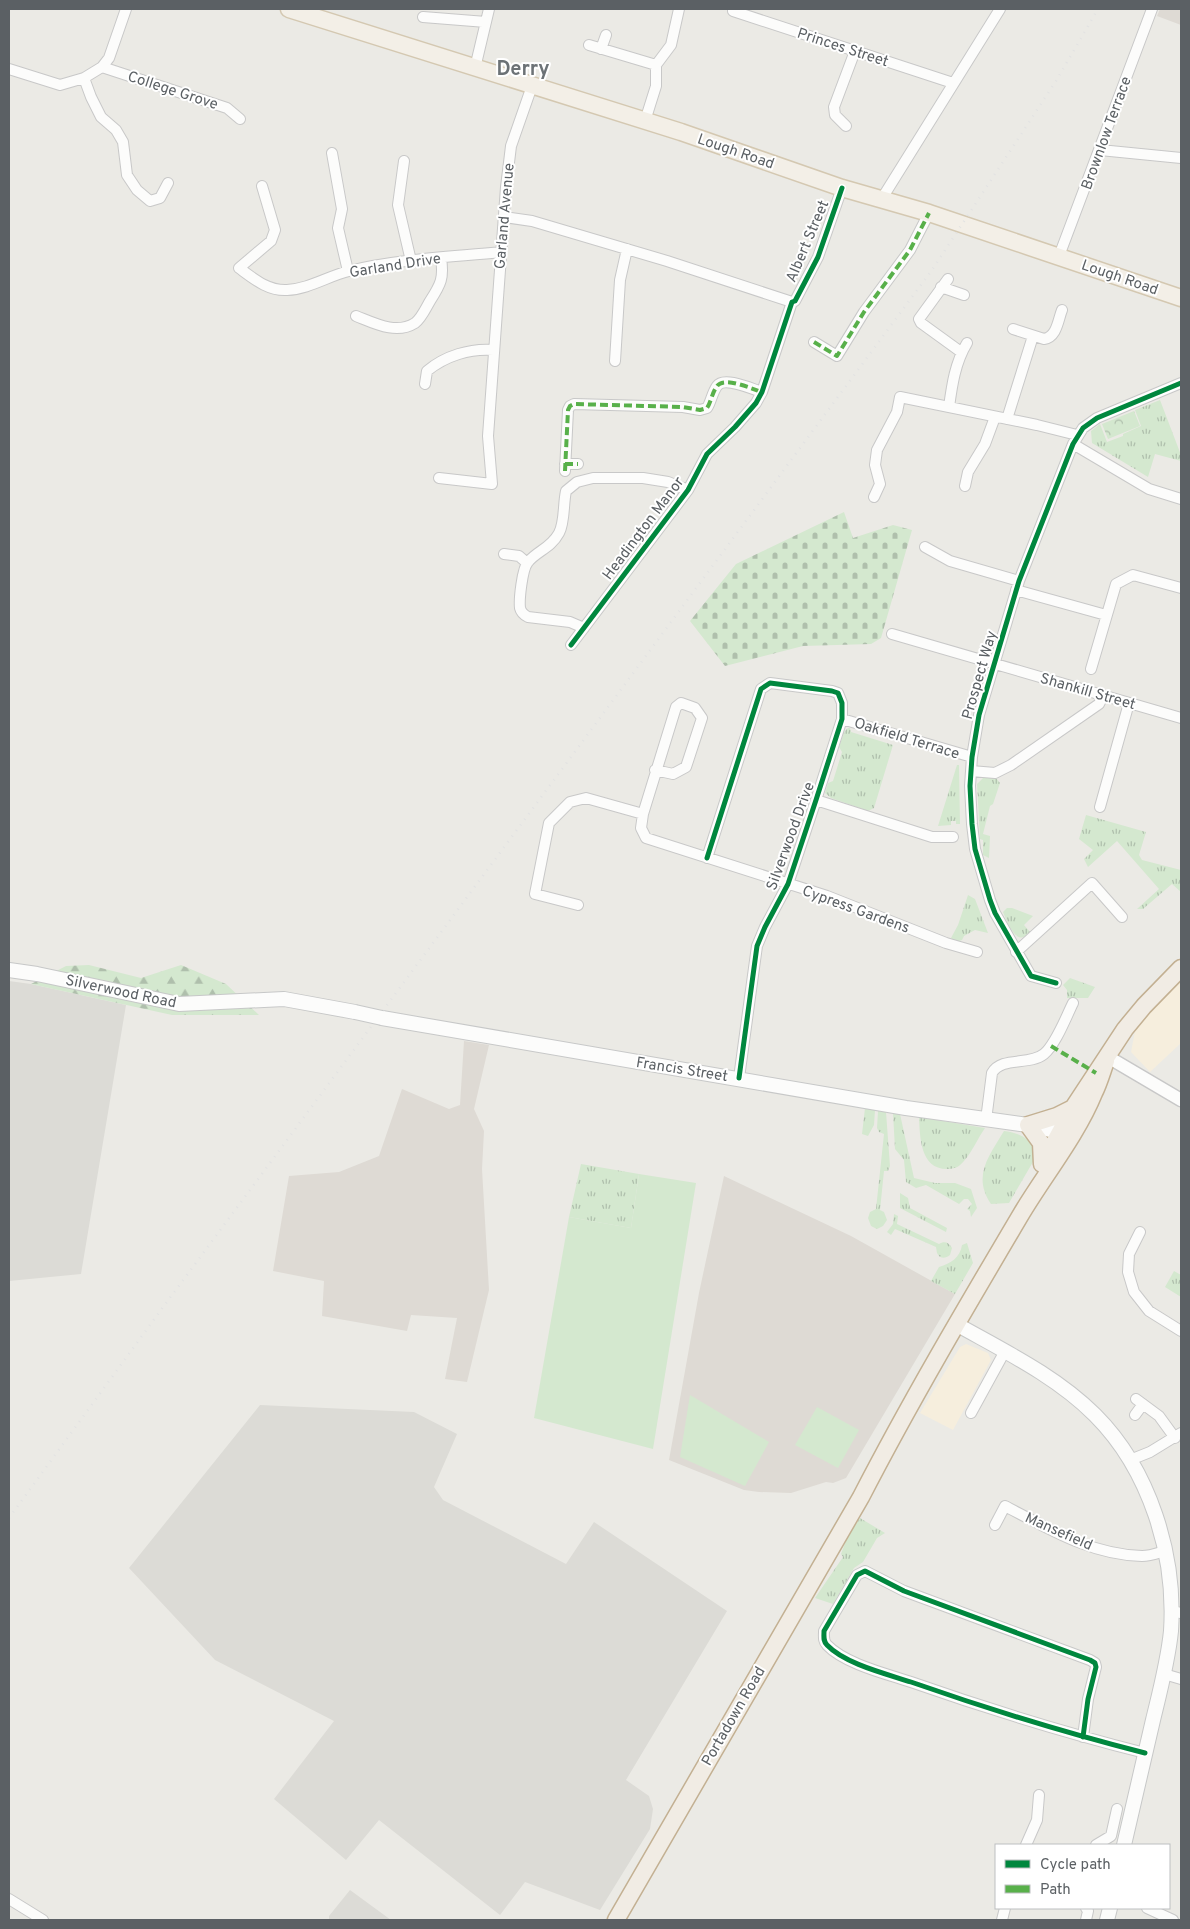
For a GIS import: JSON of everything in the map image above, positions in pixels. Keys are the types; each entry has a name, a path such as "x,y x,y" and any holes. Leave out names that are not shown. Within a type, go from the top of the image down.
{"highway":[{"path":"1030,1198 1064,1135 1073,1108 1125,1030 1144,1006 1181,968"},
{"path":"1030,1198 1042,1167 1094,1094 1107,1059"},
{"path":"1042,1167 1041,1143 1028,1125 1057,1116 1073,1108"},
{"name":"Portadown Road","path":"616,1920 852,1513 956,1324 1030,1198"}],"main road":[{"name":"Lough Road","path":"289,9 645,121 842,188 929,213 1181,298"},
{"name":"Silverwood Road","path":"9,970 37,974 179,1004 284,999 382,1018"},
{"name":"Francis Street","path":"382,1018 906,1108 1028,1125 1064,1135"},
{"path":"956,1324 1046,1376 1082,1404 1106,1427 1130,1460 1154,1509 1165,1551 1176,1612 1170,1631 1164,1674 1124,1844"}],"street":[{"path":"9,69 60,84 84,78 102,67 108,58 126,9"},
{"path":"475,68 489,9"},
{"path":"645,121 656,86 656,65 670,45 678,9"},
{"path":"880,200 1000,9"},
{"name":"Brownlow Terrace","path":"1059,256 1152,9"},
{"name":"Princes Street","path":"733,12 953,83"},
{"path":"423,17 486,22"},
{"path":"601,49 606,34"},
{"path":"589,45 656,65"},
{"path":"846,126 835,115 834,107 855,51"},
{"name":"College Grove","path":"102,67 227,108 240,119"},
{"path":"84,78 101,117 116,130 123,142 127,175 137,190 150,201 160,198 168,183"},
{"name":"Garland Avenue","path":"440,478 492,484 488,436 506,187 511,146 532,86"},
{"path":"1100,150 1181,158"},
{"path":"332,154 342,210 338,228 348,271"},
{"path":"404,162 398,205 411,261"},
{"name":"Garland Drive","path":"262,186 275,230 270,241 239,268 262,285 287,290 310,285 348,271 411,261 501,252"},
{"name":"Albert Street","path":"504,217 532,221 627,249 792,302 795,301 818,257 842,188"},
{"path":"814,342 837,356 864,312 910,250 929,213"},
{"path":"615,361 620,280 627,249"},
{"path":"356,316 390,328 406,327 416,322 439,287 443,273 441,258"},
{"path":"949,407 954,376 964,348 921,323 919,319 944,283 964,295"},
{"name":"Headington Manor","path":"571,646 688,490 707,454 756,403 762,392 792,302"},
{"path":"1013,329 1044,339 1053,336 1062,310"},
{"path":"1007,419 1032,336"},
{"path":"425,384 427,372 443,360 461,353 485,349 494,350"},
{"path":"578,464 565,467 568,410 574,404 683,407 700,410 707,408 716,387 720,383 734,383 762,392"},
{"path":"1075,439 1089,422 1181,383"},
{"path":"874,497 880,484 875,465 877,450 897,412 900,397 1007,419 1075,439 1149,489 1181,499"},
{"path":"965,486 968,472 986,444 994,417"},
{"name":"Prospect Way","path":"1056,983 1031,976 1016,952 990,900 976,849 972,824 971,771 979,715 1017,586 1075,439"},
{"name":"Headington Manor","path":"527,563 554,541 560,531 566,491 577,482 593,478 643,478 668,482 688,490"},
{"path":"924,547 950,561 1017,586 1106,614"},
{"path":"504,554 519,556 527,563 523,573 520,608 523,614 528,617 570,622 584,628"},
{"path":"1091,669 1116,584 1133,575 1181,588"},
{"name":"Shankill Street","path":"892,634 1181,718"},
{"path":"707,858 760,693 764,686 770,683 838,693 842,703 842,718"},
{"path":"971,771 995,772 1011,765 1099,704 1103,696"},
{"path":"578,905 536,895 535,891 549,823 570,802 586,798 643,814 655,770 676,707 681,703 695,708 702,718 686,766 673,774 655,770"},
{"path":"1100,807 1129,703"},
{"name":"Oakfield Terrace","path":"842,718 972,757"},
{"name":"Silverwood Drive","path":"739,1078 757,946 788,884 842,718"},
{"path":"816,800 932,837 953,837"},
{"name":"Cypress Gardens","path":"643,814 641,828 646,838 826,896 946,943 977,952"},
{"path":"1016,952 1092,883 1122,917"},
{"path":"986,1120 992,1073 1001,1064 1036,1058 1045,1053 1069,1005"},
{"path":"1107,1059 1181,1100"},
{"path":"1140,1232 1129,1254 1128,1272 1134,1292 1149,1311 1181,1331"},
{"path":"971,1413 1005,1352"},
{"path":"1130,1460 1178,1436 1159,1416 1139,1401 1134,1415"},
{"name":"Mansefield","path":"995,1525 1005,1506 1062,1536 1104,1551 1144,1556 1165,1551"},
{"path":"1083,1737 1088,1699 1096,1667 1095,1663 1090,1660 904,1591 864,1571 857,1575 824,1631 824,1641 829,1647 856,1663 962,1700 1083,1737 1145,1753"},
{"path":"1164,1674 1181,1679"},
{"path":"1026,1844 1037,1820 1032,1805 1039,1795"},
{"path":"1098,1844 1111,1836 1116,1809"},
{"path":"9,1898 43,1920"},
{"path":"1149,1909 1173,1920"}],"shaded area":[{"path":"1160,9 1181,9 1181,25 1157,16"},
{"path":"1181,980 1181,1043 1150,1072 1131,1052 1135,1031 1155,1006"},
{"path":"9,981 126,1005 81,1274 9,1281"},
{"path":"464,1041 489,1045 474,1109 484,1131 482,1169 489,1290 467,1382 445,1379 457,1318 411,1315 407,1331 322,1316 324,1281 273,1271 289,1176 339,1172 379,1156 402,1089 449,1109 460,1105"},
{"path":"724,1176 851,1236 955,1294 846,1478 833,1483 826,1482 791,1493 744,1490 669,1460 699,1293"},
{"path":"966,1344 988,1353 991,1360 953,1430 920,1413 960,1347"},
{"path":"260,1405 414,1412 457,1434 434,1487 443,1500 566,1564 594,1522 727,1611 626,1780 649,1796 653,1809 650,1829 600,1910 525,1882 500,1915 379,1820 346,1860 274,1799 334,1721 215,1660 129,1568"},
{"path":"350,1890 391,1920 329,1920 329,1916"}],"green space":[{"path":"1160,400 1181,455 1181,461 1155,454 1148,477 1092,443 1091,431 1100,424 1107,442 1141,426 1135,410"},
{"path":"1134,411 1140,426 1108,439 1102,424"},
{"path":"844,512 853,538 893,525 912,530 881,638 871,644 803,646 725,666 690,621 736,564"},
{"path":"850,728 851,732 893,745 874,808 868,811 831,798 825,793 828,783 833,781 842,752 839,747 844,732"},
{"path":"957,765 959,765 960,824 956,824 956,821 951,821 951,825 938,826"},
{"path":"983,778 996,778 1000,783 993,804 990,806 983,834 990,836 989,858 983,855 983,840 980,839 977,784"},
{"path":"1086,815 1146,832 1139,855 1142,860 1181,870 1181,892 1172,884 1143,909 1137,909 1159,889 1117,841 1088,867 1084,859 1093,850 1079,839"},
{"path":"968,895 975,899 988,933 975,930 964,936 962,940 956,942 951,938 958,925"},
{"path":"1007,908 1033,916 1024,925 1030,932 1025,936 1017,936 1013,932 1003,912"},
{"path":"89,965 141,978 181,965 226,984 259,1015 172,1015 31,984 66,966"},
{"path":"1070,978 1095,987 1088,998 1067,998 1067,990 1063,985"},
{"path":"865,1108 875,1110 874,1125 868,1136 862,1134"},
{"path":"878,1111 886,1112 890,1166 888,1171 884,1171 880,1210 884,1212 887,1220 883,1226 877,1229 871,1226 868,1218 870,1212 876,1209 884,1134 879,1132 877,1128"},
{"path":"893,1113 900,1114 914,1178 935,1183 955,1183 971,1189 977,1208 971,1217 970,1211 967,1209 972,1204 968,1199 964,1199 959,1204 926,1185 916,1188 906,1182 904,1160 895,1149"},
{"path":"919,1117 985,1128 970,1153 960,1165 952,1169 938,1168 931,1164 923,1150"},
{"path":"1004,1131 1015,1133 1025,1138 1035,1149 1037,1155 1009,1203 991,1204 985,1194 983,1175 988,1158"},
{"path":"581,1164 639,1174 631,1228 569,1217"},
{"path":"639,1174 696,1183 653,1449 534,1418 569,1217 631,1228"},
{"path":"900,1193 908,1198 910,1208 947,1228 946,1232 900,1208"},
{"path":"894,1214 898,1216 897,1224 939,1244 948,1243 952,1248 950,1255 944,1258 941,1257 937,1253 936,1247 895,1229 891,1235 887,1232 893,1224"},
{"path":"967,1243 973,1263 955,1294 931,1281 939,1267 954,1259 961,1250 962,1245"},
{"path":"1174,1271 1181,1275 1181,1297 1165,1287"},
{"path":"690,1395 769,1442 745,1486 680,1457"},
{"path":"817,1407 859,1430 838,1468 795,1445"},
{"path":"860,1518 885,1533 877,1538 863,1562 854,1568 833,1604 815,1598 843,1557 841,1554 847,1538"}],"railway":[{"path":"9,1518 158,1314 932,270 1056,81 1098,9"}],"marked path":[{"path":"814,342 837,356 864,312 910,250 929,213"},
{"path":"565,471 568,410 574,404 683,407 700,410 707,408 715,389 721,383 732,383 762,392"},
{"path":"565,464 578,464"},
{"path":"1051,1046 1096,1073"}],"cycle path":[{"path":"571,645 688,490 707,454 756,403 762,392 792,302 795,301 818,257 842,188"},
{"path":"1056,983 1031,976 995,913 975,849 970,786 972,757 979,715 1019,581 1073,444 1083,428 1097,418 1181,383"},
{"path":"707,858 761,689 770,683 838,693 842,703 842,719 788,884 757,946 739,1078"},
{"path":"1083,1737 1088,1699 1096,1667 1095,1663 1090,1660 904,1591 865,1571 857,1575 824,1631 825,1642 835,1652 867,1668 1027,1720 1057,1729 1086,1737 1145,1753"}],"district":[{"name":"Derry","path":"523,68"}]}
